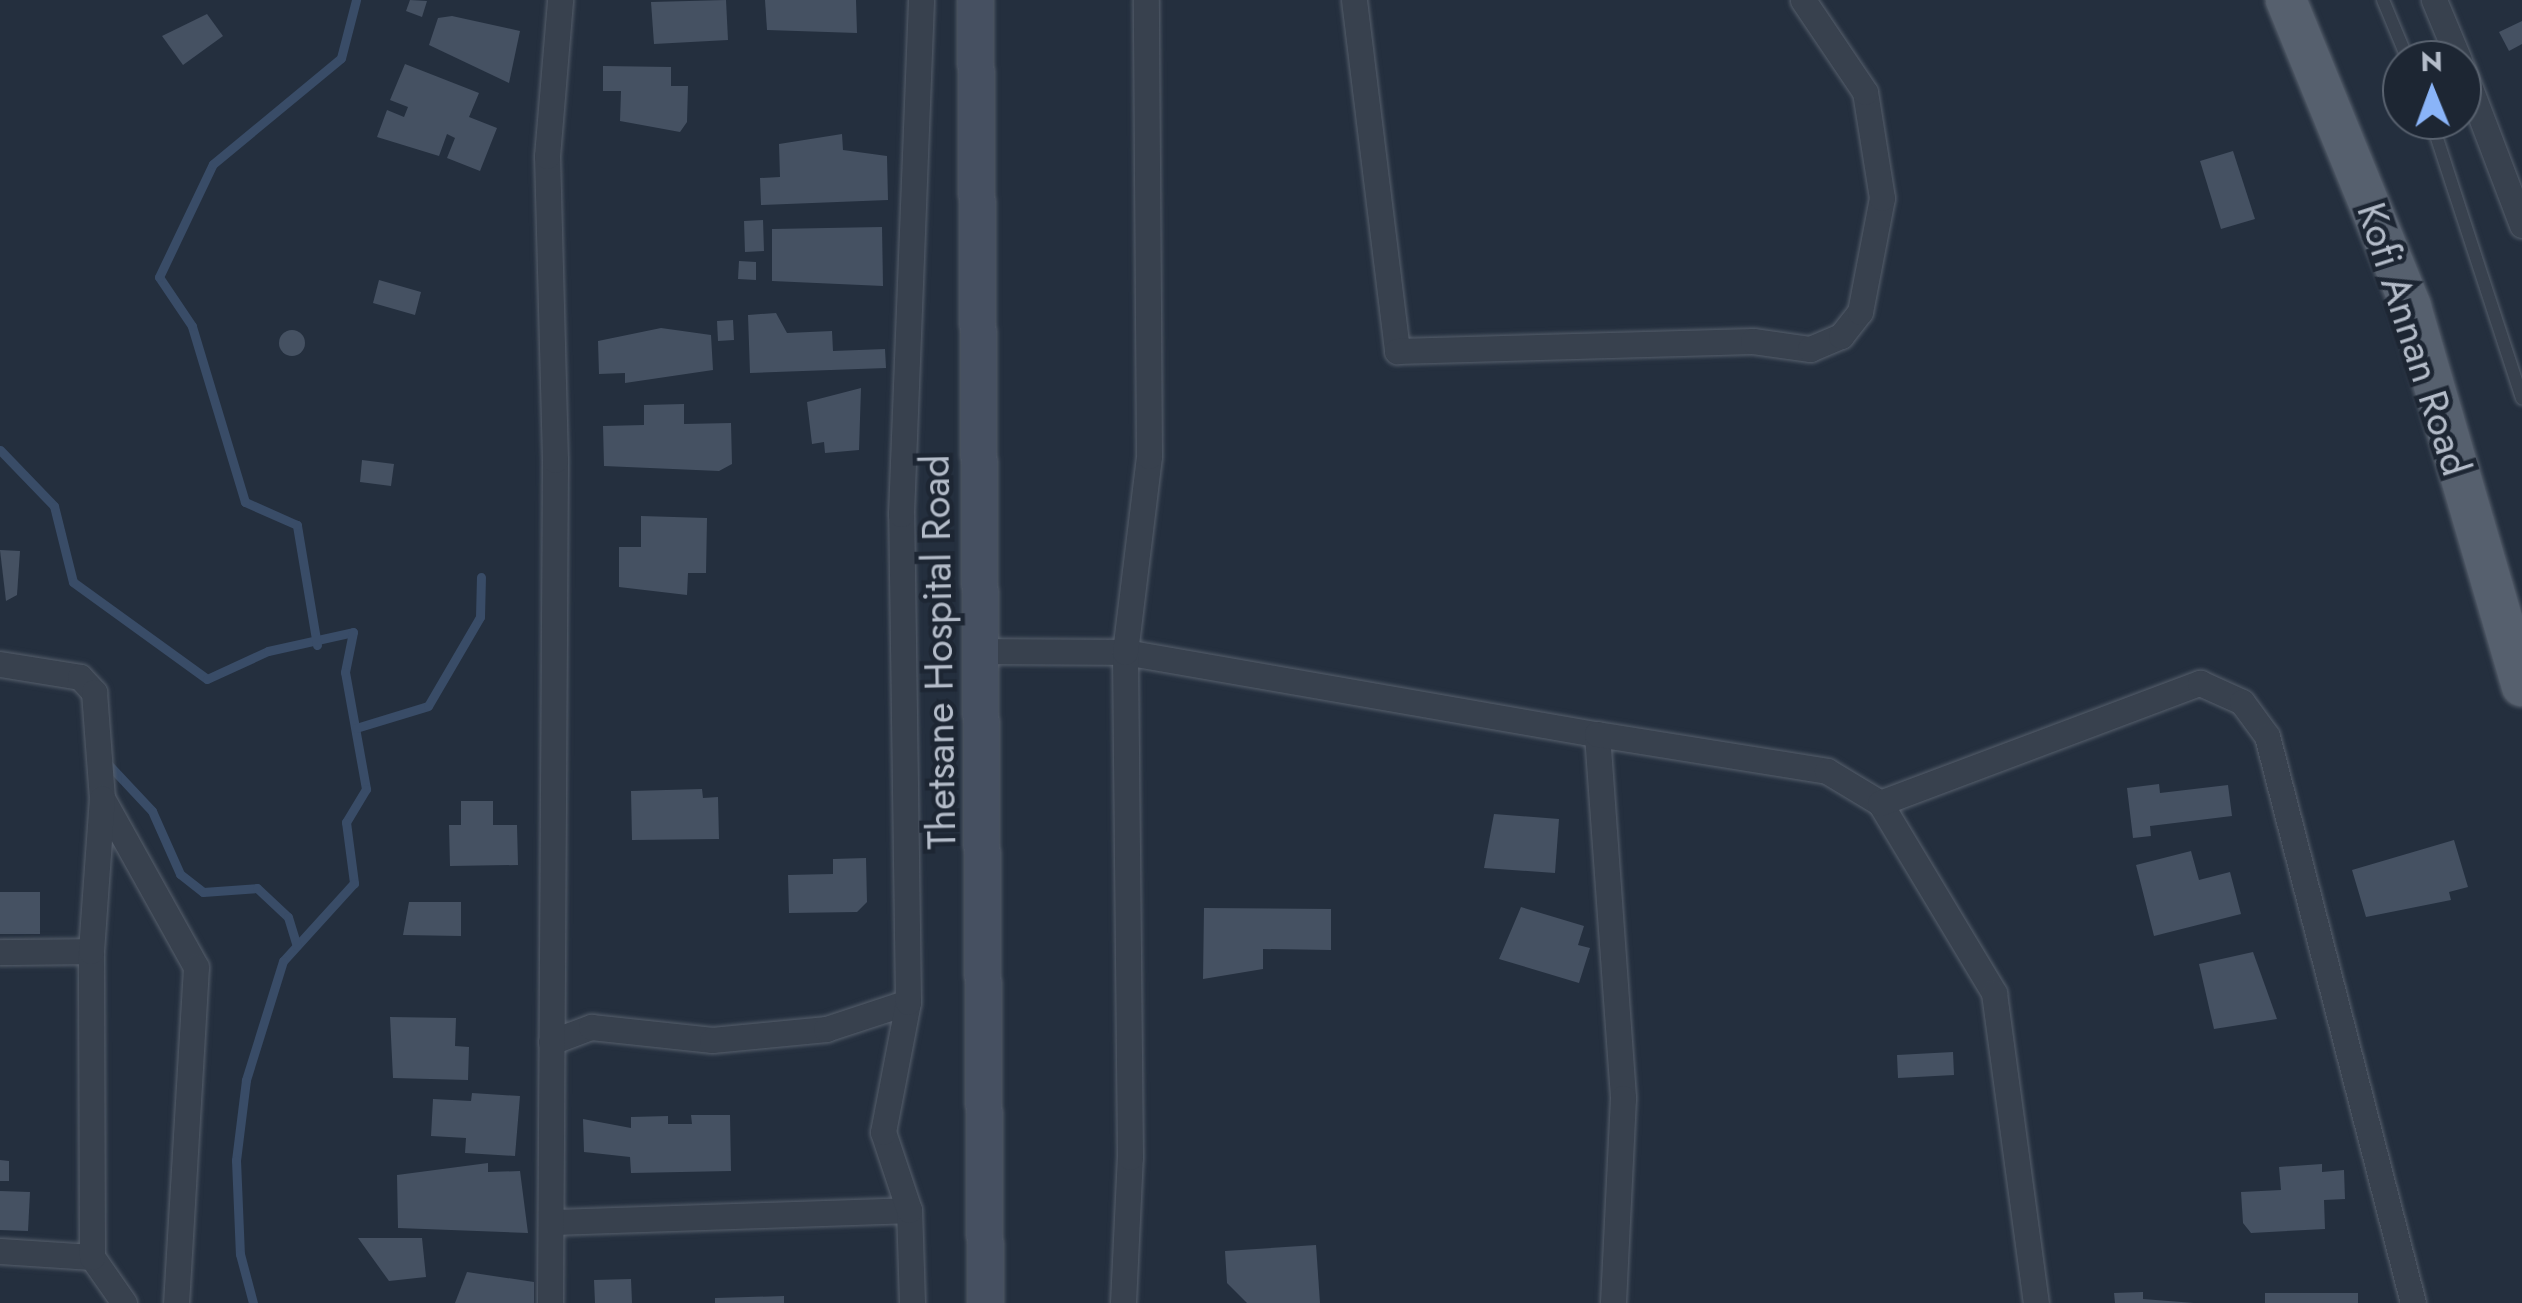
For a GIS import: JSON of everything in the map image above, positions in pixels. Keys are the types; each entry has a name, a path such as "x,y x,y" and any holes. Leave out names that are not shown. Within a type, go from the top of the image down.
{"main road":[{"name":"Thetsane Hospital Road","path":"976,0 985,1303"},
{"name":"Kofi Annan Road","path":"2286,0 2411,307 2522,686"}],"street":[{"path":"550,1303 547,156 560,0"},
{"path":"912,1303 910,1210 883,1132 908,1002 901,514 921,0"},
{"path":"1123,1303 1130,1156 1125,652 1150,456 1146,0"},
{"path":"1354,0 1392,332 1397,351 1417,351 1753,341 1810,350 1841,336 1860,312 1882,198 1865,92 1803,0"},
{"path":"2434,0 2451,40"},
{"path":"2482,120 2522,225"},
{"path":"980,651 1125,652 1827,771 1880,803 1994,993 2036,1303"},
{"path":"0,664 80,677 94,692 102,798 91,951 92,1258 124,1303"},
{"path":"1880,803 2200,683 2242,702 2266,736 2413,1303"},
{"path":"1597,734 1623,1098 1613,1303"},
{"path":"102,798 196,967 176,1303"},
{"path":"0,952 91,951"},
{"path":"552,1042 591,1026 712,1040 826,1029 908,1002"},
{"path":"552,1222 910,1210"},
{"path":"0,1251 92,1258"}],"lane":[{"path":"2383,0 2400,40"},
{"path":"2438,140 2522,398"}],"building":[{"path":"410,0 427,1 422,17 406,11"},
{"path":"726,0 728,40 654,44 651,2"},
{"path":"765,0 856,0 857,33 767,30"},
{"path":"207,14 223,36 183,65 162,36"},
{"path":"452,16 520,31 509,83 429,45 438,18"},
{"path":"2522,21 2522,44 2509,51 2499,32"},
{"path":"405,64 479,93 469,117 497,128 480,171 447,158 455,138 447,134 439,156 377,137 387,110 404,117 408,107 390,100"},
{"path":"603,66 671,67 671,86 688,86 687,122 680,132 620,121 621,91 603,91"},
{"path":"842,134 843,150 887,156 888,200 761,205 760,178 780,177 779,144"},
{"path":"2233,151 2255,219 2221,229 2200,161"},
{"path":"763,220 764,251 745,252 744,221"},
{"path":"882,227 883,286 772,281 772,229"},
{"path":"739,261 756,262 756,280 738,279"},
{"path":"379,280 421,292 415,315 373,303"},
{"path":"776,313 787,333 832,331 833,351 885,349 886,368 750,373 748,315"},
{"path":"733,320 734,340 718,341 717,321"},
{"path":"661,328 711,335 713,370 625,383 625,373 599,374 598,341"},
{"path":"292,330 301,334 305,343 301,352 292,356 283,352 279,343 283,334"},
{"path":"861,388 859,450 825,453 824,442 812,444 807,402"},
{"path":"684,404 684,424 731,423 732,464 719,471 604,466 603,426 644,425 644,405"},
{"path":"362,460 394,464 391,486 360,482"},
{"path":"641,516 707,518 706,573 688,573 687,595 619,587 619,547 641,547"},
{"path":"0,550 20,551 17,595 6,601"},
{"path":"2159,784 2160,793 2228,785 2232,816 2150,826 2151,836 2133,838 2127,788"},
{"path":"702,789 703,798 718,797 719,839 632,840 631,791"},
{"path":"461,801 493,801 493,825 517,825 518,865 450,866 449,825 461,825"},
{"path":"1494,814 1559,819 1555,873 1484,868"},
{"path":"2454,840 2468,887 2449,892 2451,900 2366,917 2352,870"},
{"path":"2191,851 2199,880 2230,872 2241,914 2154,936 2136,865"},
{"path":"866,858 867,902 857,912 789,913 788,875 833,874 833,859"},
{"path":"0,892 40,892 40,934 0,934"},
{"path":"409,902 461,902 461,936 403,935"},
{"path":"1521,907 1584,926 1578,945 1590,948 1579,983 1499,959"},
{"path":"1204,908 1331,909 1331,950 1263,949 1263,969 1203,979"},
{"path":"2253,952 2277,1019 2214,1029 2199,964"},
{"path":"390,1017 456,1018 455,1046 469,1047 468,1080 393,1078"},
{"path":"1953,1052 1954,1075 1898,1078 1897,1055"},
{"path":"472,1093 520,1096 515,1156 465,1153 466,1138 431,1136 433,1099 471,1101"},
{"path":"691,1115 730,1115 731,1171 631,1173 630,1157 584,1152 583,1119 631,1128 631,1117 668,1116 668,1124 692,1124"},
{"path":"0,1160 9,1161 9,1181 0,1181"},
{"path":"488,1163 488,1172 520,1171 528,1233 398,1228 397,1175"},
{"path":"2322,1164 2322,1172 2344,1170 2345,1199 2324,1200 2325,1229 2251,1233 2243,1223 2241,1192 2281,1190 2279,1167"},
{"path":"0,1191 30,1192 28,1231 0,1230"},
{"path":"358,1238 422,1238 426,1277 389,1281"},
{"path":"1316,1245 1320,1303 1247,1303 1227,1283 1225,1251"},
{"path":"467,1272 534,1282 534,1303 455,1303"},
{"path":"631,1279 632,1303 595,1303 594,1280"},
{"path":"2143,1292 2143,1299 2194,1303 2115,1303 2114,1293"},
{"path":"2265,1293 2358,1293 2358,1303 2265,1303"},
{"path":"784,1296 784,1303 715,1303 715,1298"}],"waterway":[{"path":"317,645 297,525 245,502 192,326 159,277 213,164 341,58 356,0"},
{"path":"0,450 54,506 73,582 207,679 268,651 353,632 345,672 366,789 346,822 354,883 283,961 246,1080 236,1160 240,1254 253,1303"},
{"path":"356,728 428,706 480,617 481,577"},
{"path":"107,763 152,811 180,874 203,892 257,888 288,917 297,946"}]}
